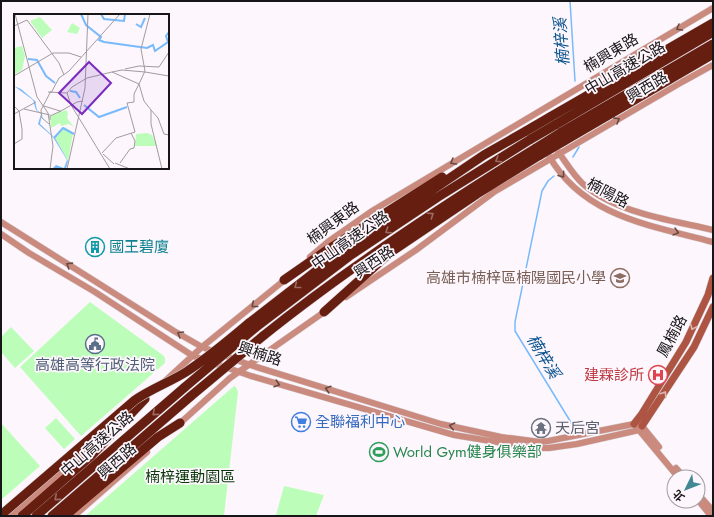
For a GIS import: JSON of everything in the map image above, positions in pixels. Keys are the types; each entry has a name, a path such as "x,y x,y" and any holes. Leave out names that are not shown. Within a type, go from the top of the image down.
{"highway":[{"path":"284,280 327,250 435,181 526,131 553,121 634,69 713,23"},
{"name":"中山高速公路","path":"36,516 185,387 252,326 351,255 438,197 531,140 553,121 644,73 713,32"},
{"name":"中山高速公路","path":"52,516 191,396 305,302 476,185 538,152 564,141 655,78 713,44"},
{"path":"564,141 713,54"},
{"path":"324,312 391,252 538,152"},
{"path":"1,516 125,408 146,392 184,373 201,362 252,326 342,251 484,155"},
{"path":"22,516 92,455 145,399"},
{"path":"65,516 158,436 180,423"}],"main road":[{"name":"鳳楠路","path":"638,425 686,342 708,295 713,278"},
{"name":"鳳楠路","path":"638,425 694,347 713,307"}],"street":[{"name":"楠興東路","path":"11,516 202,347 284,280 328,241 372,211 713,8"},
{"name":"興西路","path":"74,516 230,378 416,250 494,192 559,153 564,141 583,140 713,65"},
{"name":"楠陽路","path":"534,114 559,153 578,178 602,198 634,211 713,230"},
{"name":"楠陽路","path":"527,118 550,159 573,188 604,209 648,225 713,242"},
{"name":"興楠路","path":"1,222 202,347 250,365 441,424 501,437 540,442 638,425"},
{"name":"興楠路","path":"1,234 29,253 95,292 193,356 240,372 454,435 538,449 590,441 638,425"},
{"path":"638,425 672,469"},
{"path":"638,425 677,469"},
{"path":"706,504 713,512"}],"green space":[{"path":"90,302 164,356 165,363 81,436 20,367"},
{"path":"11,327 34,351 15,368 1,352 1,337"},
{"name":"楠梓運動園區","path":"234,386 238,392 224,516 85,516"},
{"path":"56,418 75,439 64,449 45,428"},
{"path":"1,423 40,466 1,500"},
{"path":"284,486 324,495 316,516 276,515"}],"waterway":[{"name":"楠梓溪","path":"570,1 575,81"},
{"name":"楠梓溪","path":"573,157 579,147"},
{"name":"楠梓溪","path":"554,176 548,181 542,191 515,322 515,331 575,429"}],"place":[{"name":"國王碧廈","path":"95,247"},
{"name":"高雄市楠梓區楠陽國民小學","path":"620,278"},
{"name":"高雄高等行政法院","path":"95,344"},
{"name":"建霖診所","path":"658,375"},
{"name":"全聯福利中心","path":"301,422"},
{"name":"天后宮","path":"541,428"},
{"name":"World Gym健身俱樂部","path":"379,452"}]}
